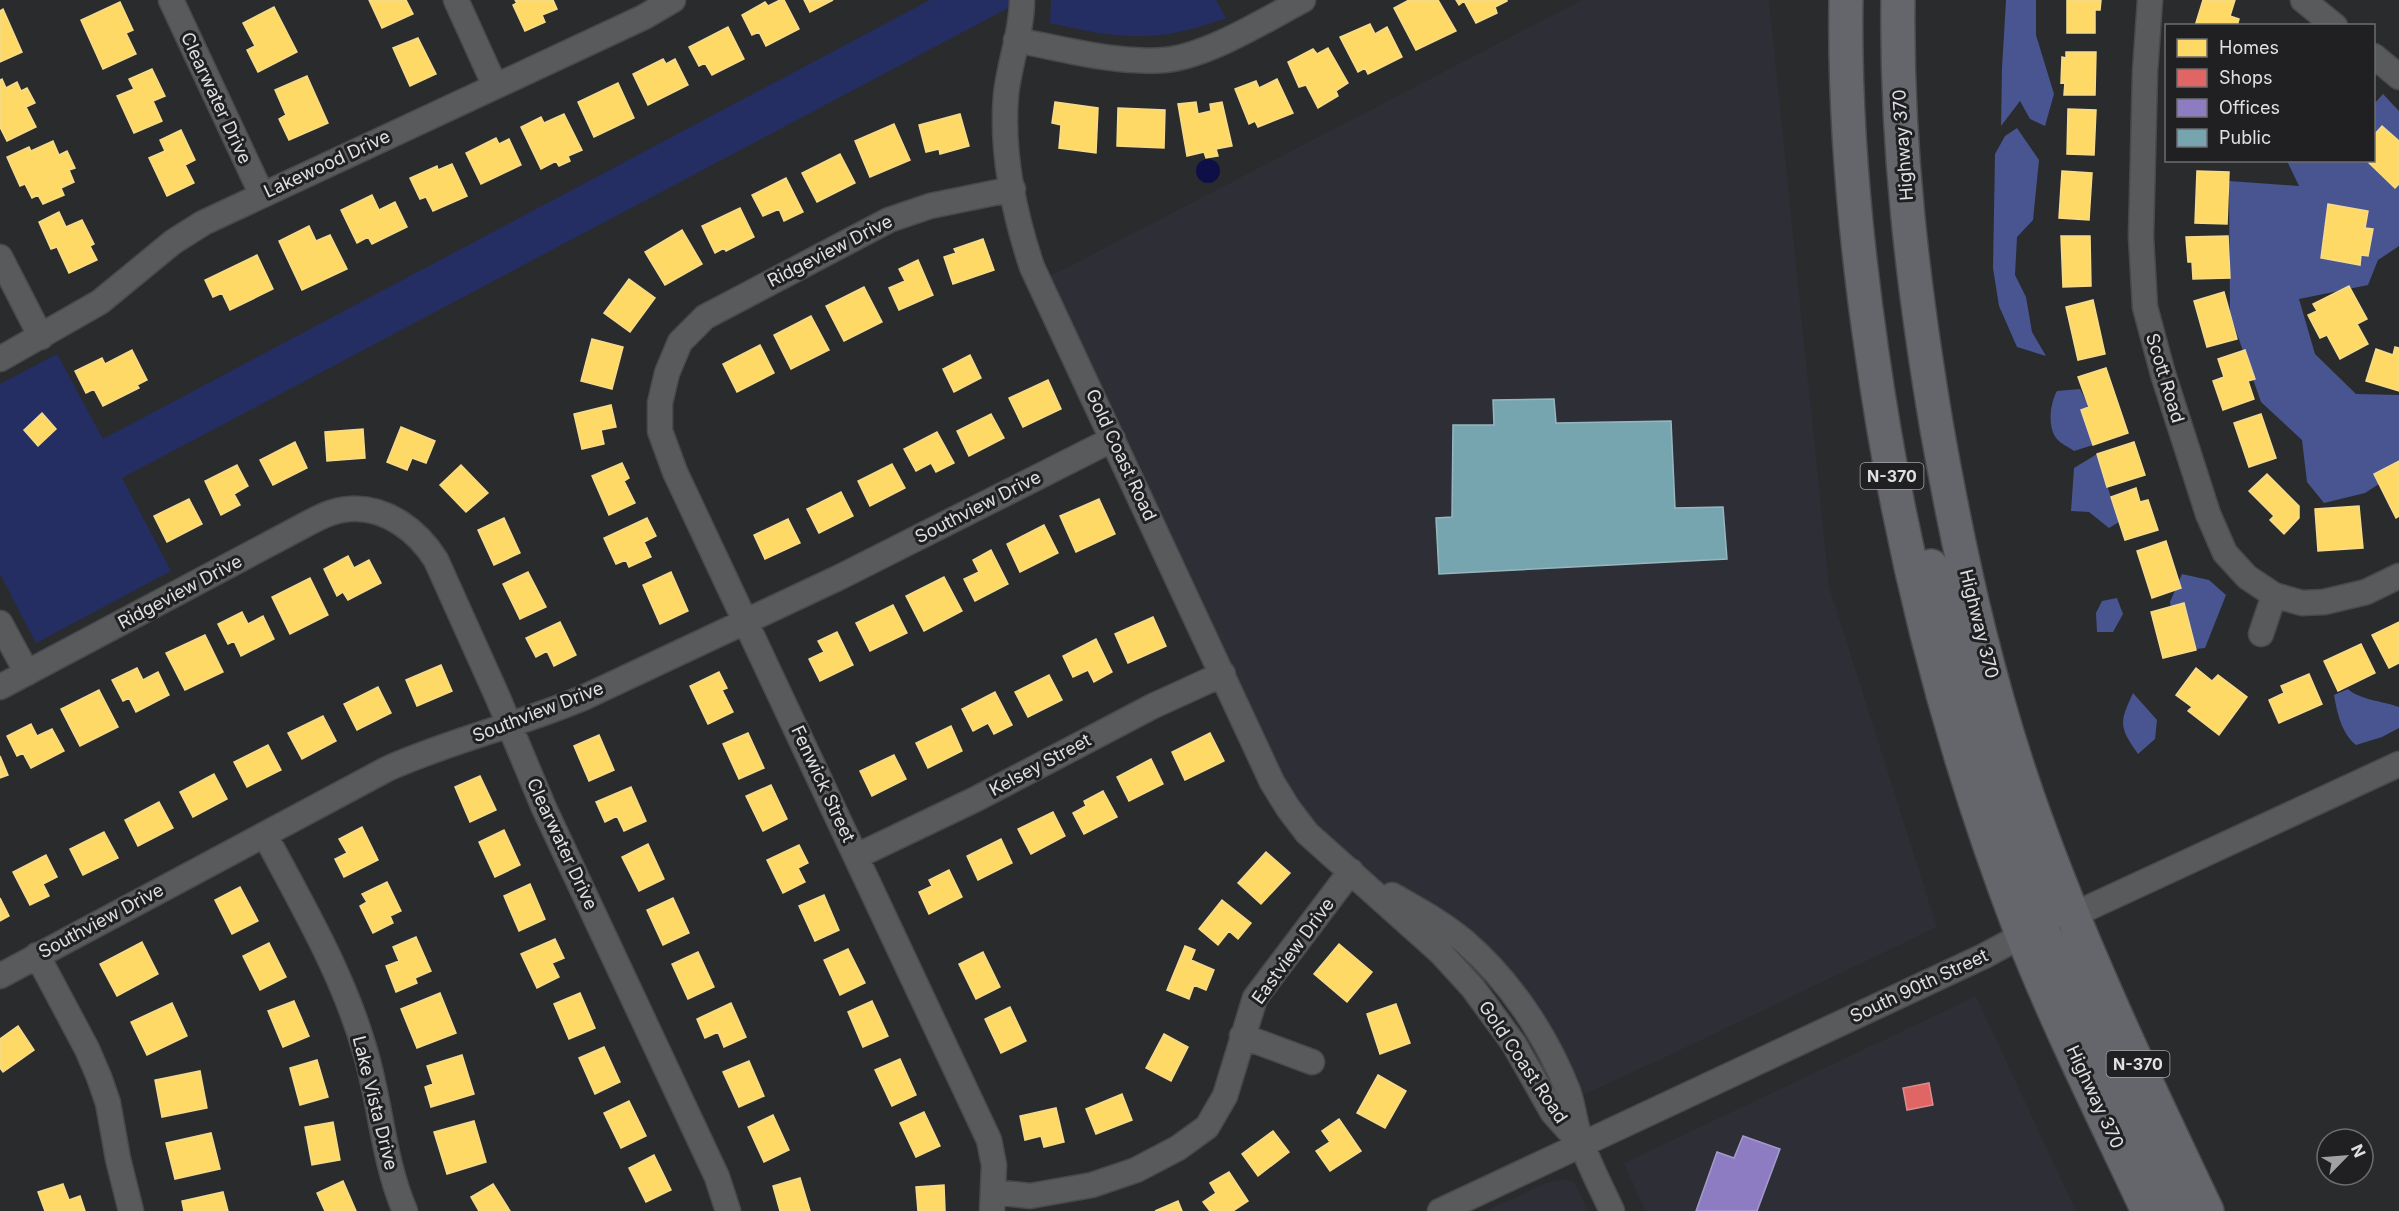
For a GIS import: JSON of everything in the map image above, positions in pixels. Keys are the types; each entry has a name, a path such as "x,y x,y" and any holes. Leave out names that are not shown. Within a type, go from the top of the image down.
{"highway":[{"name":"Highway 370","path":"1846,0 1845,44 1850,168 1860,275 1899,519 1928,639 1982,822 2031,932 2148,1211"},
{"name":"Highway 370","path":"1898,0 1901,140 1910,243 1924,351 1948,491 1976,621 2004,721 2038,825 2073,915 2110,1002 2207,1211"},
{"path":"1877,389 2027,876 2045,904 2073,915"},
{"path":"2031,932 2067,967 2138,1124 2182,1211"}],"street":[{"name":"Clearwater Drive","path":"171,0 261,195"},
{"path":"456,0 495,86"},
{"name":"Lakewood Drive","path":"0,359 78,317 117,290 187,231 644,17 673,0"},
{"name":"Gold Coast Road","path":"1022,0 1006,95 1006,139 1020,230 1032,267 1272,782 1307,833 1440,952 1473,988 1514,1044 1553,1113 1581,1144 1612,1211"},
{"path":"1016,40 1119,58 1166,60 1204,49 1303,0"},
{"name":"Scott Road","path":"2150,0 2145,72 2141,237 2145,307 2163,374 2201,492 2225,553 2247,577 2274,595 2302,603 2324,602 2367,592 2399,576"},
{"path":"2303,0 2333,24"},
{"path":"2375,58 2399,77"},
{"name":"Ridgeview Drive","path":"673,357 680,342 705,317 889,220 940,204 1012,189"},
{"path":"0,257 41,337"},
{"name":"Fenwick Street","path":"673,357 660,403 660,432 675,472 989,1140 994,1165 993,1202"},
{"name":"Southview Drive","path":"0,976 387,769 413,757 577,701 840,577 1113,439"},
{"name":"Clearwater Drive","path":"363,508 398,521 413,531 426,543 436,560 544,808 717,1177 728,1211"},
{"name":"Ridgeview Drive","path":"0,687 316,519 347,509 363,508"},
{"path":"2261,634 2274,595"},
{"path":"0,623 27,673"},
{"name":"Kelsey Street","path":"857,856 976,799 1153,706 1223,674"},
{"name":"South 90th Street","path":"1440,1211 2031,932 2073,915 2399,764"},
{"name":"Lake Vista Drive","path":"265,835 336,970 365,1048 391,1171 405,1211"},
{"name":"Eastview Drive","path":"993,1202 1092,1185 1136,1170 1178,1148 1207,1127 1225,1096 1255,998 1351,871"},
{"path":"37,955 87,1049 99,1077 108,1103 118,1159 131,1211"},
{"path":"1242,1036 1312,1062"}],"shaded area":[{"path":"930,0 1023,0 122,478 171,571 36,643 0,574 0,384 57,354 103,439"},
{"path":"1051,0 1216,0 1226,18 1179,32 1158,35 1097,33 1050,23"},
{"path":"1582,0 1769,0 1829,586 1937,927 1570,1101 1508,987 1351,871 1307,833 1039,282"},
{"path":"2006,0 2036,0 2036,35 2054,94 2045,126 2030,119 2020,101 2001,126"},
{"path":"2383,94 2399,111 2399,246 2378,260 2368,285 2299,299 2315,354 2356,394 2399,395 2399,471 2365,493 2324,503 2307,482 2302,440 2261,402 2230,314 2229,181 2299,186 2287,162 2375,162 2375,103"},
{"path":"2017,128 2039,160 2033,220 2017,237 2015,275 2026,297 2032,332 2046,356 2017,347 1999,306 1993,268 1995,154 2005,136"},
{"path":"1208,159 1217,162 1220,171 1217,180 1208,183 1199,180 1196,171 1199,162"},
{"path":"2080,389 2089,407 2081,410 2093,445 2074,451 2057,439 2052,429 2051,415 2057,391"},
{"path":"2097,454 2119,522 2109,528 2089,512 2071,511 2074,468"},
{"path":"2182,574 2209,580 2226,595 2205,648 2196,649 2188,624 2172,617 2170,602"},
{"path":"2117,598 2123,614 2113,632 2097,632 2096,613 2102,601"},
{"path":"2348,689 2365,698 2399,707 2399,728 2382,737 2356,745 2344,729 2334,695"},
{"path":"2133,693 2157,720 2155,739 2138,754 2127,737 2123,725 2125,711"},
{"path":"1976,996 2076,1211 1645,1211 1624,1163"},
{"path":"1574,1181 1588,1211 1486,1211 1548,1182"}],"building: Homes":[{"path":"369,0 406,0 413,14 382,28"},
{"path":"515,0 553,0 557,9 542,15 545,22 525,31 513,5 517,3"},
{"path":"784,0 799,29 766,46 759,32 752,35 742,15 765,2 768,6"},
{"path":"804,0 833,0 810,12"},
{"path":"1409,0 1438,0 1456,31 1416,50 1394,8"},
{"path":"1456,0 1507,1 1495,7 1497,13 1476,23 1464,1 1459,5"},
{"path":"2067,0 2101,0 2100,10 2095,10 2095,33 2067,33"},
{"path":"2203,0 2235,0 2230,16 2239,19 2238,24 2196,24"},
{"path":"120,2 133,30 126,33 136,54 103,69 81,20"},
{"path":"274,7 297,52 258,72 247,50 255,46 243,23"},
{"path":"3,9 22,52 0,62 0,11"},
{"path":"1370,24 1375,34 1387,27 1402,57 1368,74 1365,68 1358,72 1340,37"},
{"path":"728,27 744,59 712,75 705,63 699,66 689,47"},
{"path":"418,38 436,74 410,86 393,48"},
{"path":"1328,48 1348,83 1336,91 1338,96 1318,108 1306,85 1299,87 1288,62 1313,49 1317,54"},
{"path":"2066,52 2096,52 2095,95 2064,95 2065,82 2061,83 2062,57 2066,58"},
{"path":"663,59 666,64 675,59 688,85 648,105 633,74"},
{"path":"152,69 165,96 153,101 162,121 134,133 117,96 134,89 129,79"},
{"path":"307,76 328,123 289,140 279,119 286,115 275,90"},
{"path":"2,79 6,88 17,82 21,91 27,88 35,103 26,107 36,127 7,141 0,127 0,80"},
{"path":"1277,79 1293,113 1258,127 1255,121 1249,124 1235,89 1256,81 1259,88"},
{"path":"618,83 634,118 594,137 578,102"},
{"path":"1055,102 1098,108 1096,153 1059,148 1061,125 1052,123"},
{"path":"1196,102 1198,114 1211,111 1210,104 1222,102 1232,146 1216,149 1218,156 1206,158 1204,152 1187,156 1178,104"},
{"path":"1118,108 1165,110 1164,148 1117,146"},
{"path":"2068,109 2096,110 2094,155 2067,154"},
{"path":"564,114 582,150 568,156 570,161 559,166 556,161 541,169 521,127 541,117 544,123"},
{"path":"960,114 969,146 940,154 939,149 926,152 919,125"},
{"path":"894,124 910,160 870,177 855,141"},
{"path":"2382,126 2399,141 2399,184 2395,188 2368,162 2375,162 2375,134"},
{"path":"181,130 195,160 185,165 194,183 167,196 149,158 165,151 160,140"},
{"path":"496,138 499,144 509,139 521,165 481,184 466,153"},
{"path":"53,141 59,155 67,151 75,168 69,170 74,182 61,188 64,195 43,204 38,195 32,198 25,184 20,186 7,157 29,147 31,151"},
{"path":"840,154 855,183 817,202 802,173"},
{"path":"452,164 467,196 433,211 426,197 420,199 410,178 437,166 438,170"},
{"path":"2062,171 2092,173 2089,220 2059,218"},
{"path":"2197,171 2229,172 2227,224 2195,223"},
{"path":"786,178 803,212 784,221 779,209 763,216 752,195"},
{"path":"372,195 379,210 395,202 407,227 372,244 368,237 357,243 341,210"},
{"path":"2328,204 2368,211 2365,228 2373,229 2368,256 2361,255 2360,265 2321,258"},
{"path":"740,208 754,237 726,251 724,248 715,253 702,226"},
{"path":"59,212 66,227 82,220 94,244 90,246 97,260 69,273 57,247 51,249 39,222"},
{"path":"309,226 316,241 330,235 347,269 302,290 279,241"},
{"path":"682,230 702,264 665,285 645,252"},
{"path":"2061,236 2090,236 2091,286 2063,287"},
{"path":"2228,236 2230,278 2193,279 2192,262 2188,262 2186,237"},
{"path":"983,239 994,270 953,284 944,257 956,253 954,249"},
{"path":"257,255 273,289 230,310 222,293 213,297 205,280"},
{"path":"918,260 933,295 899,310 889,288 905,281 899,269"},
{"path":"629,279 655,298 630,332 604,313"},
{"path":"2349,286 2367,319 2357,324 2368,344 2340,359 2327,335 2320,338 2308,315 2317,311 2313,304"},
{"path":"864,287 882,322 844,341 826,306"},
{"path":"2224,292 2237,339 2207,347 2194,301"},
{"path":"2093,300 2105,354 2078,360 2066,307"},
{"path":"811,316 829,350 791,369 774,335"},
{"path":"592,339 623,347 612,389 581,381"},
{"path":"760,345 774,373 737,392 723,364"},
{"path":"2395,347 2399,348 2399,391 2366,381 2376,349 2393,355"},
{"path":"132,350 147,380 137,385 139,388 103,406 94,389 86,393 75,371 102,358 105,364"},
{"path":"2245,350 2255,379 2248,381 2254,399 2223,410 2213,381 2224,377 2218,359"},
{"path":"970,355 981,378 954,392 943,369"},
{"path":"2106,368 2128,433 2093,445 2081,410 2089,407 2078,377"},
{"path":"1048,380 1061,409 1023,427 1009,398"},
{"path":"611,405 616,427 601,430 604,444 582,449 574,414"},
{"path":"42,413 56,429 38,446 24,430"},
{"path":"991,414 1004,438 969,456 957,431"},
{"path":"2261,414 2276,458 2249,467 2234,423"},
{"path":"401,427 435,441 426,463 412,458 407,470 387,462"},
{"path":"363,429 365,458 327,461 325,432"},
{"path":"937,432 954,463 936,472 931,463 916,471 904,449"},
{"path":"295,442 307,468 273,485 260,460"},
{"path":"2134,442 2145,475 2107,487 2097,454"},
{"path":"2399,461 2399,516 2396,518 2374,474"},
{"path":"622,463 629,478 624,481 635,503 609,515 592,476"},
{"path":"892,464 905,488 870,506 858,481"},
{"path":"237,465 248,486 234,494 240,505 221,515 205,481"},
{"path":"461,465 488,493 466,512 440,485"},
{"path":"2267,474 2299,506 2299,518 2284,534 2270,520 2274,516 2249,491"},
{"path":"2136,488 2140,502 2148,500 2158,530 2125,540 2111,497"},
{"path":"841,492 853,516 819,533 807,509"},
{"path":"189,499 202,524 167,542 154,516"},
{"path":"1099,499 1115,534 1076,552 1060,516"},
{"path":"2359,506 2363,548 2318,551 2315,509"},
{"path":"504,518 520,553 494,565 478,530"},
{"path":"647,518 656,536 644,542 651,557 629,567 626,560 616,564 604,538"},
{"path":"788,519 800,543 765,559 754,535"},
{"path":"1044,525 1058,553 1020,572 1007,544"},
{"path":"2166,541 2181,588 2152,598 2137,551"},
{"path":"991,550 1008,584 975,601 964,579 979,572 973,560"},
{"path":"348,556 354,568 369,560 381,583 348,600 343,592 337,596 324,569"},
{"path":"528,572 546,607 520,619 503,584"},
{"path":"671,572 688,611 660,624 643,585"},
{"path":"944,577 962,611 924,631 906,596"},
{"path":"310,578 328,615 290,634 272,597"},
{"path":"2184,603 2196,650 2163,658 2151,612"},
{"path":"893,605 907,633 870,651 856,623"},
{"path":"242,612 248,624 263,616 274,639 241,656 234,641 228,644 218,624"},
{"path":"1153,617 1166,646 1128,663 1115,634"},
{"path":"560,622 576,655 554,666 547,651 536,657 526,638"},
{"path":"2399,622 2399,663 2389,668 2372,635"},
{"path":"837,632 853,665 820,681 809,659 824,652 818,641"},
{"path":"205,635 223,672 185,690 166,653"},
{"path":"1096,639 1112,672 1094,682 1088,670 1073,677 1063,656"},
{"path":"2361,644 2375,673 2338,691 2324,661"},
{"path":"441,665 452,691 417,706 406,680"},
{"path":"137,668 143,680 158,672 169,695 136,712 129,698 123,701 112,680"},
{"path":"2196,668 2212,681 2218,675 2247,697 2219,735 2188,711 2192,707 2176,695"},
{"path":"719,672 727,688 722,690 733,712 708,724 690,686"},
{"path":"2309,674 2322,704 2279,723 2269,700 2284,693 2281,686"},
{"path":"1049,675 1062,700 1028,717 1015,692"},
{"path":"378,687 391,713 357,730 344,704"},
{"path":"99,690 118,727 80,746 61,709"},
{"path":"995,692 1012,725 994,734 988,723 973,731 962,709"},
{"path":"323,716 336,741 302,759 288,733"},
{"path":"31,724 37,736 52,729 64,751 31,768 23,753 17,756 7,736"},
{"path":"951,726 962,751 928,768 916,743"},
{"path":"748,733 764,768 739,779 723,744"},
{"path":"1210,733 1224,761 1185,780 1172,752"},
{"path":"599,735 614,770 589,781 574,746"},
{"path":"268,745 281,770 247,787 234,762"},
{"path":"894,755 906,779 872,796 860,771"},
{"path":"0,756 8,775 0,778"},
{"path":"1151,759 1163,784 1129,801 1117,777"},
{"path":"214,774 227,799 193,817 180,792"},
{"path":"480,776 496,810 470,822 455,787"},
{"path":"771,785 787,819 763,831 746,796"},
{"path":"631,787 646,821 624,831 617,816 605,822 596,802"},
{"path":"1103,791 1117,817 1084,834 1073,813 1086,806 1084,801"},
{"path":"159,802 173,828 138,846 125,820"},
{"path":"1053,812 1065,836 1031,854 1018,829"},
{"path":"362,827 378,860 344,877 335,859 347,853 339,839"},
{"path":"504,830 520,865 495,877 479,842"},
{"path":"104,832 118,858 83,875 70,849"},
{"path":"1001,839 1012,863 978,880 967,856"},
{"path":"648,844 664,879 639,891 622,857"},
{"path":"799,845 808,863 798,868 805,882 783,893 767,860"},
{"path":"1266,852 1290,873 1261,904 1238,883"},
{"path":"46,855 57,877 43,884 49,896 30,905 13,872"},
{"path":"949,870 962,897 929,914 919,892 932,886 929,880"},
{"path":"387,882 401,911 390,916 393,923 373,933 360,906 367,902 362,894"},
{"path":"530,884 545,919 519,931 504,896"},
{"path":"240,887 258,921 232,934 215,900"},
{"path":"824,895 839,930 815,941 799,906"},
{"path":"0,898 9,916 0,921"},
{"path":"673,898 689,933 663,945 647,910"},
{"path":"1222,900 1251,923 1238,939 1229,931 1218,945 1199,929"},
{"path":"416,937 431,971 415,978 417,983 396,992 386,966 399,961 393,947"},
{"path":"555,939 564,958 552,963 559,977 537,988 521,954"},
{"path":"142,942 158,974 117,996 100,964"},
{"path":"269,943 286,977 260,990 243,956"},
{"path":"1339,944 1372,972 1347,1002 1314,974"},
{"path":"1185,946 1195,950 1191,960 1214,970 1206,990 1194,985 1189,999 1167,990"},
{"path":"848,949 865,983 840,995 824,960"},
{"path":"698,952 714,987 688,999 672,964"},
{"path":"983,952 1000,987 976,999 959,964"},
{"path":"440,993 456,1033 417,1048 401,1009"},
{"path":"580,993 595,1028 569,1039 554,1004"},
{"path":"294,1001 309,1036 283,1047 268,1011"},
{"path":"872,1001 888,1036 863,1047 848,1012"},
{"path":"172,1003 187,1036 147,1055 131,1022"},
{"path":"731,1003 746,1037 724,1047 718,1032 705,1038 697,1019"},
{"path":"1396,1004 1410,1043 1380,1054 1367,1014"},
{"path":"1010,1007 1026,1041 1001,1053 985,1019"},
{"path":"18,1026 34,1050 3,1072 0,1068 0,1039"},
{"path":"1164,1034 1188,1047 1171,1081 1146,1068"},
{"path":"604,1047 620,1082 595,1094 579,1058"},
{"path":"462,1055 474,1094 431,1107 425,1087 433,1084 427,1066"},
{"path":"900,1059 916,1095 892,1106 875,1070"},
{"path":"317,1060 328,1097 300,1105 290,1068"},
{"path":"749,1061 764,1096 739,1107 723,1072"},
{"path":"200,1071 207,1108 162,1117 155,1080"},
{"path":"1378,1075 1406,1091 1385,1128 1357,1113"},
{"path":"1122,1094 1132,1120 1096,1134 1086,1109"},
{"path":"629,1101 646,1136 621,1148 604,1113"},
{"path":"1056,1108 1064,1142 1044,1147 1041,1136 1025,1140 1020,1116"},
{"path":"924,1112 940,1146 916,1157 900,1123"},
{"path":"773,1115 789,1150 764,1162 748,1127"},
{"path":"1339,1119 1361,1151 1330,1171 1316,1151 1330,1142 1322,1131"},
{"path":"474,1121 486,1162 447,1174 434,1132"},
{"path":"333,1122 340,1160 312,1165 305,1127"},
{"path":"1273,1131 1289,1152 1258,1176 1242,1154"},
{"path":"211,1133 220,1169 175,1179 166,1143"},
{"path":"654,1155 671,1190 646,1202 629,1168"},
{"path":"1229,1172 1248,1201 1233,1211 1210,1211 1203,1202 1216,1193 1210,1183"},
{"path":"800,1178 810,1211 780,1211 773,1186"},
{"path":"343,1181 356,1211 325,1211 317,1193"},
{"path":"63,1184 69,1200 80,1196 85,1211 45,1211 38,1192"},
{"path":"493,1184 510,1211 479,1211 471,1197"},
{"path":"944,1185 945,1211 918,1211 916,1187"},
{"path":"223,1192 228,1211 184,1211 182,1201"},
{"path":"1178,1201 1182,1211 1155,1211"}],"building: Shops":[{"path":"1929,1083 1933,1105 1907,1110 1903,1088"}],"building: Offices":[{"path":"1743,1136 1780,1149 1757,1211 1696,1211 1717,1152 1734,1158"}],"building: Public":[{"path":"1554,399 1556,423 1671,421 1675,508 1723,507 1727,559 1439,574 1436,518 1452,517 1453,425 1494,425 1493,400"}]}
